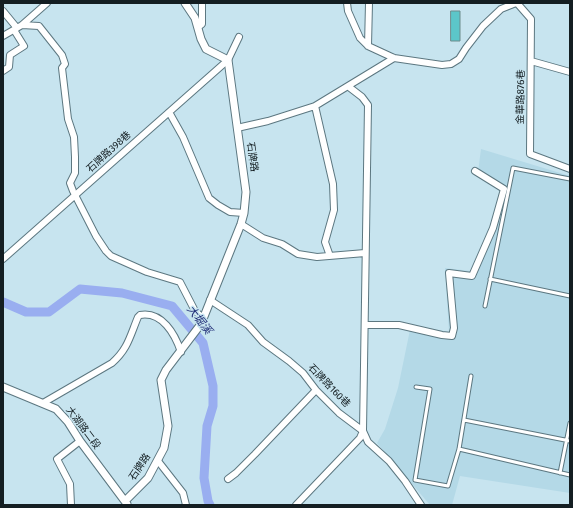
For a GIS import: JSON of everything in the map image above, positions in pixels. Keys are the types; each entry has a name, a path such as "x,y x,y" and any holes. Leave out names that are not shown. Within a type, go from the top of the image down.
{"street":[{"path":"3,36 18,28 47,3"},
{"path":"185,3 195,18 201,39 206,49 228,60 239,37"},
{"path":"198,27 202,24 202,3"},
{"path":"347,3 348,11 360,38 368,46 394,58 442,66 451,64 459,59 483,26 501,9 516,3"},
{"path":"368,3 368,46"},
{"name":"金華路876巷","path":"516,3 531,19 530,154 570,169"},
{"path":"3,12 18,28 24,46 10,55 9,67 3,71"},
{"path":"18,28 40,26 62,55 65,64 62,68 68,119 74,137 74,173 70,183 96,236 111,256 147,272 180,282 194,311 202,321"},
{"path":"237,128 315,106 394,58"},
{"name":"石牌路398巷","path":"3,259 228,60"},
{"name":"石牌路","path":"126,503 148,478 158,461 165,444 168,426 161,380 166,370 181,352 202,321 244,213 246,192 228,60"},
{"path":"531,61 570,72"},
{"path":"296,505 360,438 363,431 366,325 365,253 368,105 362,97 349,86"},
{"path":"315,106 333,184 334,210 325,242 330,256"},
{"path":"169,112 183,137 209,198 230,212 244,213"},
{"path":"366,325 399,325 452,336 454,328 449,273 472,276 493,228 504,190 475,171"},
{"path":"241,224 263,238 282,244 298,254 317,258 365,253"},
{"name":"石牌路160巷","path":"210,300 248,325 263,342 289,360 303,373 316,390 339,413 363,431 368,442 389,461 418,504"},
{"path":"44,403 112,364 125,350 140,315 150,315 161,320 172,332 181,352"},
{"name":"大湖路二段","path":"3,387 56,409 68,422 80,441 126,503"},
{"path":"228,479 255,454 316,390"},
{"path":"71,505 70,484 57,459 80,441"},
{"path":"158,461 183,493 186,505"}],"lane":[{"path":"485,306 513,168 570,179"},
{"path":"490,279 570,296"},
{"path":"416,387 430,389 415,480 448,486 459,449 472,376"},
{"path":"464,420 569,440"},
{"path":"560,473 569,440 570,423"},
{"path":"459,449 560,473 570,474"}],"shaded area":[{"path":"481,149 570,176 570,493 460,476 452,505 430,505 377,443 385,429 398,388 411,325 449,332 445,268 471,271 493,219 500,189 478,172"}],"building":[{"path":"451,11 460,11 460,41 451,41"}],"waterway":[{"name":"大堀溪","path":"3,302 26,312 49,312 80,289 122,293 172,306 203,343 213,386 213,406 207,426 204,478 210,505"}]}
